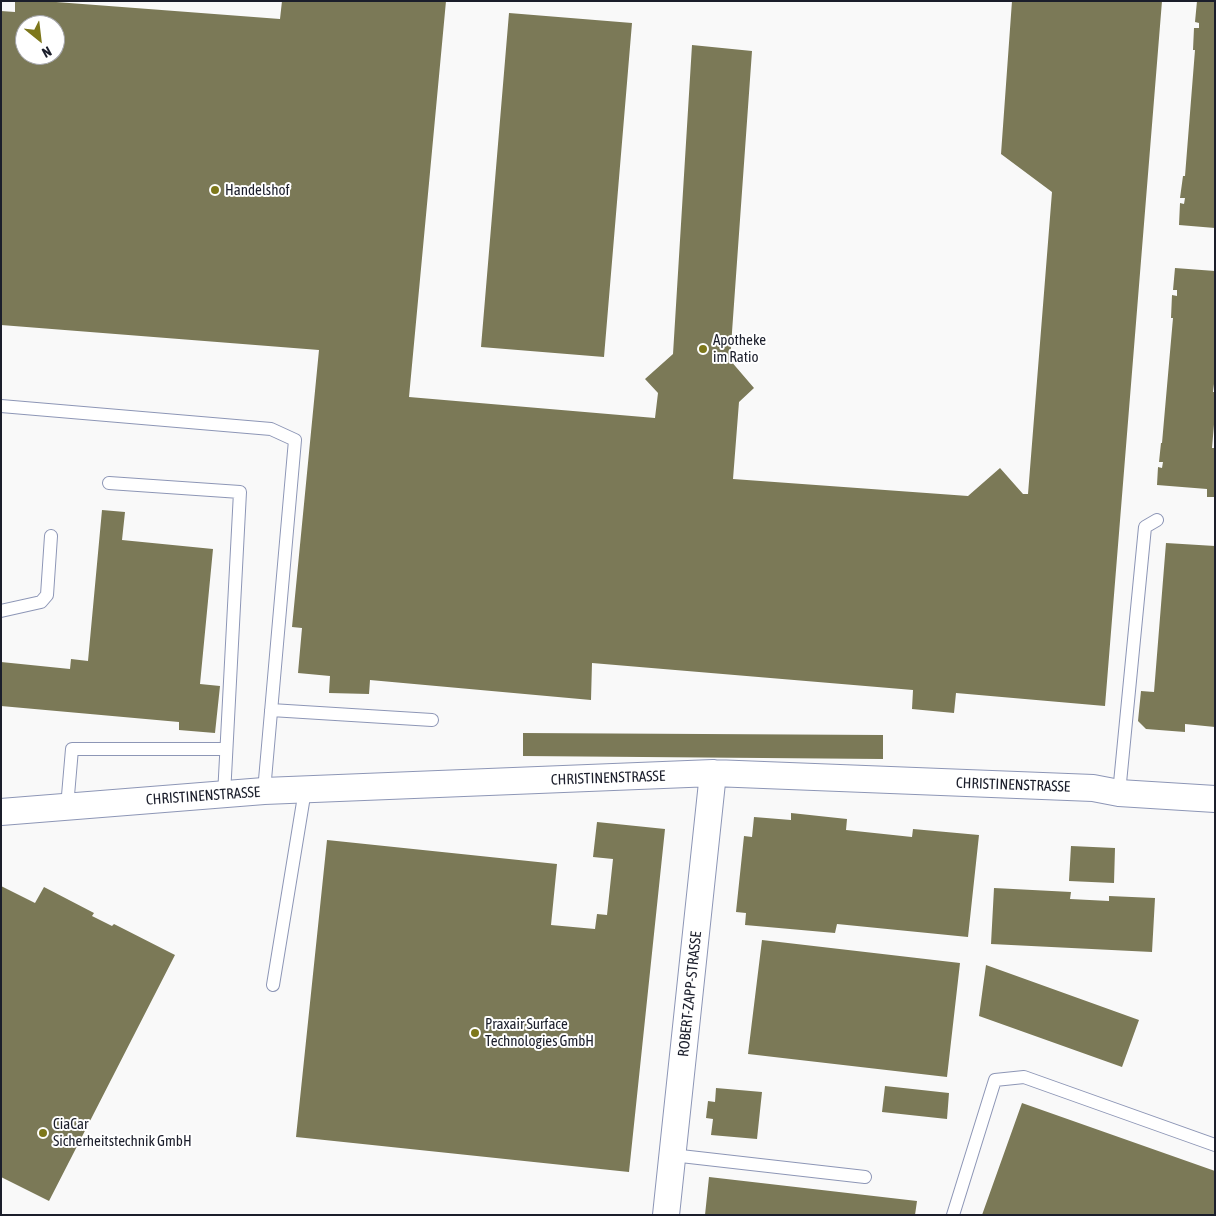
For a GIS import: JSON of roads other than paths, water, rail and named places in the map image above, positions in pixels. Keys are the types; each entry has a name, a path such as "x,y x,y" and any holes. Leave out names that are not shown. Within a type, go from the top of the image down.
{"street":[{"name":"CHRISTINENSTRASSE","path":"1,812 264,791 713,773 1093,788 1119,793 1215,799"},
{"name":"ROBERT-ZAPP-STRASSE","path":"666,1215 713,773"}],"lane":[{"path":"1,406 271,429 295,440 264,791"},
{"path":"109,483 240,492 224,795"},
{"path":"1119,793 1145,526 1157,520"},
{"path":"1,611 41,602 47,595 50,536"},
{"path":"271,710 432,720"},
{"path":"67,807 72,749 226,749"},
{"path":"273,985 305,790"},
{"path":"953,1215 995,1080 1024,1077 1215,1145"},
{"path":"672,1155 865,1177"}],"place":[{"name":"Handelshof","path":"215,190"},
{"name":"Apotheke im Ratio","path":"703,349"},
{"name":"Praxair Surface Technologies GmbH","path":"475,1033"},
{"name":"CiaCar Sicherheitstechnik GmbH","path":"43,1133"}]}
